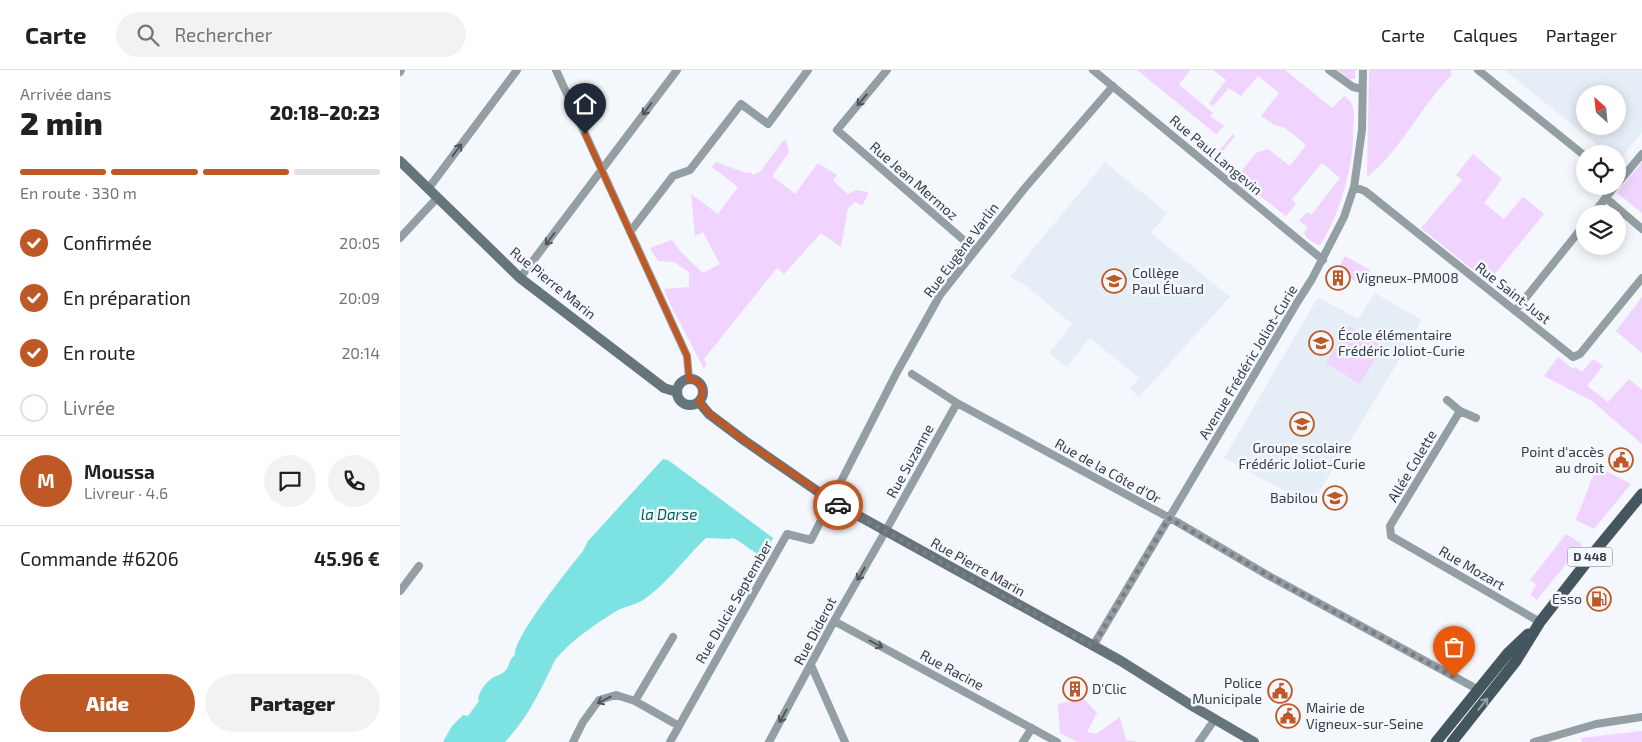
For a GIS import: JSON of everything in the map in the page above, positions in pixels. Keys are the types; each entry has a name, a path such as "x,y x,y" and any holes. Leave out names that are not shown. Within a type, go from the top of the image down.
{"main road":[{"name":"D 448","path":"1452,742 1516,661 1540,622 1642,494"},
{"name":"D 448","path":"1436,742 1508,653 1540,622"},
{"path":"1440,742 1468,708 1477,690"}],"street":[{"path":"428,189 518,70"},
{"path":"556,70 687,356 689,379"},
{"path":"520,278 677,70"},
{"path":"630,232 673,176 690,170 741,104 768,124 808,70"},
{"name":"Rue Jean Mermoz","path":"886,70 837,130 975,250"},
{"name":"Rue Paul Langevin","path":"1093,70 1323,260"},
{"path":"1329,70 1352,88 1362,88"},
{"name":"Avenue Frédéric Joliot-Curie","path":"1093,646 1323,260 1344,217 1354,187 1362,130 1363,70"},
{"path":"1478,70 1576,149"},
{"name":"Rue Eugène Varlin","path":"830,500 937,299 1024,189 1113,86"},
{"path":"1626,173 1642,154"},
{"name":"Rue Pierre Marin","path":"400,161 520,278 664,388 677,392"},
{"name":"Rue Saint-Just","path":"1354,187 1365,191 1573,356 1580,354 1642,278"},
{"path":"1600,205 1608,195"},
{"path":"400,238 437,198"},
{"path":"1606,198 1642,229"},
{"path":"1515,311 1576,235"},
{"name":"Rue de la Côte d'Or","path":"912,374 956,403 1169,518 1269,576 1477,690"},
{"path":"689,379 696,380 702,386 703,394 699,402 687,405 680,400 677,388 682,382 689,379"},
{"path":"1447,400 1460,411 1476,418"},
{"name":"Rue Pierre Marin","path":"699,402 710,414 745,441 830,500 1121,661 1254,742"},
{"name":"Rue Suzanne","path":"885,532 956,403"},
{"name":"Allée Colette","path":"1391,536 1390,526 1460,411"},
{"name":"Rue Dulcie September","path":"670,742 788,534 811,540 830,500"},
{"name":"Rue Diderot","path":"769,742 834,621 885,532"},
{"name":"Rue Mozart","path":"1391,536 1540,622"},
{"path":"400,591 419,566"},
{"name":"Rue Racine","path":"834,621 1057,742"},
{"path":"635,701 673,637"},
{"path":"811,665 845,742"},
{"path":"573,742 583,722 599,700 616,695 635,701 678,726"},
{"path":"1534,742 1596,724 1642,717"},
{"path":"1199,742 1215,719"},
{"path":"1023,742 1032,728"}],"shaded area":[{"path":"1137,70 1190,70 1179,85 1213,113 1210,116 1224,126 1216,134"},
{"path":"1213,70 1285,70 1332,108 1344,96 1351,103 1354,116 1351,161 1337,212 1320,245 1313,243 1307,237 1304,233 1308,227 1299,221 1307,212 1311,215 1340,178 1322,163 1292,199 1296,204 1286,216 1215,161 1213,158 1233,134 1235,136 1218,157 1239,174 1256,153 1268,149 1290,166 1306,145 1285,128 1274,125 1261,116 1279,93 1258,76 1241,96 1229,88 1213,106 1209,103 1226,80"},
{"path":"1337,70 1355,70 1355,79 1349,79"},
{"path":"1369,70 1452,70 1450,72 1452,74 1386,160 1367,177"},
{"path":"1505,70 1642,70 1642,132 1626,152 1626,145 1597,145 1585,135 1626,135 1626,85 1576,85 1576,128"},
{"path":"786,140 789,152 772,176 795,194 818,163 837,175 833,181 848,194 856,190 868,192 866,199 862,205 855,202 848,208 841,247 821,233 784,274 777,268 704,359 706,365 704,369 674,313 664,289 689,287 689,272 674,262 658,261 650,248 672,240 680,251 703,273 720,264 703,232 695,236 691,194 718,214 738,187 712,167 716,162 746,173 751,172 752,175 760,172 782,142"},
{"path":"1473,154 1502,179 1484,203 1504,219 1523,197 1544,214 1488,282 1421,228 1462,180 1456,175"},
{"name":"Collège Paul Éluard","path":"1105,162 1167,213 1151,233 1230,297 1139,397 1130,389 1139,378 1090,338 1067,367 1049,353 1072,324 1025,285 1010,277"},
{"path":"1642,162 1642,213 1620,195 1626,195 1626,182"},
{"path":"1345,256 1370,270 1362,285 1337,271"},
{"name":"Groupe scolaire Frédéric Joliot-Curie","path":"1375,293 1421,320 1410,342 1311,505 1224,458 1318,297 1358,319"},
{"path":"1642,297 1642,353 1616,331"},
{"path":"1349,326 1383,347 1360,384 1326,363"},
{"path":"1558,357 1573,369 1575,367 1582,372 1593,359 1603,366 1587,386 1608,402 1629,379 1642,390 1642,444 1592,401 1544,376"},
{"path":"1597,466 1631,484 1594,529 1576,520"},
{"path":"1566,534 1582,544 1537,600 1531,595 1536,584 1530,580"},
{"path":"1083,698 1097,713 1087,732 1096,734 1120,717 1126,740 1138,742 1077,742 1060,733 1058,704"},
{"path":"1642,731 1642,742 1582,742 1581,738"}],"water":[{"name":"la Darse","path":"663,459 668,460 773,538 764,556 733,538 706,538 668,579 651,594 640,602 618,610 601,621 562,652 555,660 521,723 505,742 443,742 452,726 463,715 468,716 479,701 480,692 486,684 507,669 532,619 583,551 588,541"}],"way so far":[{"path":"838,505 1093,646 1169,518 1269,576 1454,677"}],"place":[{"name":"Vigneux-PM008","path":"1338,278"},
{"name":"Collège Paul Éluard","path":"1114,281"},
{"name":"École élémentaire Frédéric Joliot-Curie","path":"1321,343"},
{"name":"Groupe scolaire Frédéric Joliot-Curie","path":"1302,424"},
{"name":"Point d'accès au droit","path":"1621,460"},
{"name":"Babilou","path":"1335,498"},
{"name":"Esso","path":"1599,599"},
{"name":"D'Clic","path":"1075,689"},
{"name":"Police Municipale","path":"1280,691"},
{"name":"Mairie de Vigneux-sur-Seine","path":"1288,716"}],"route":[{"path":"585,134 687,356 689,379 696,380 702,386 703,394 699,402 710,414 745,441 838,505"}]}
